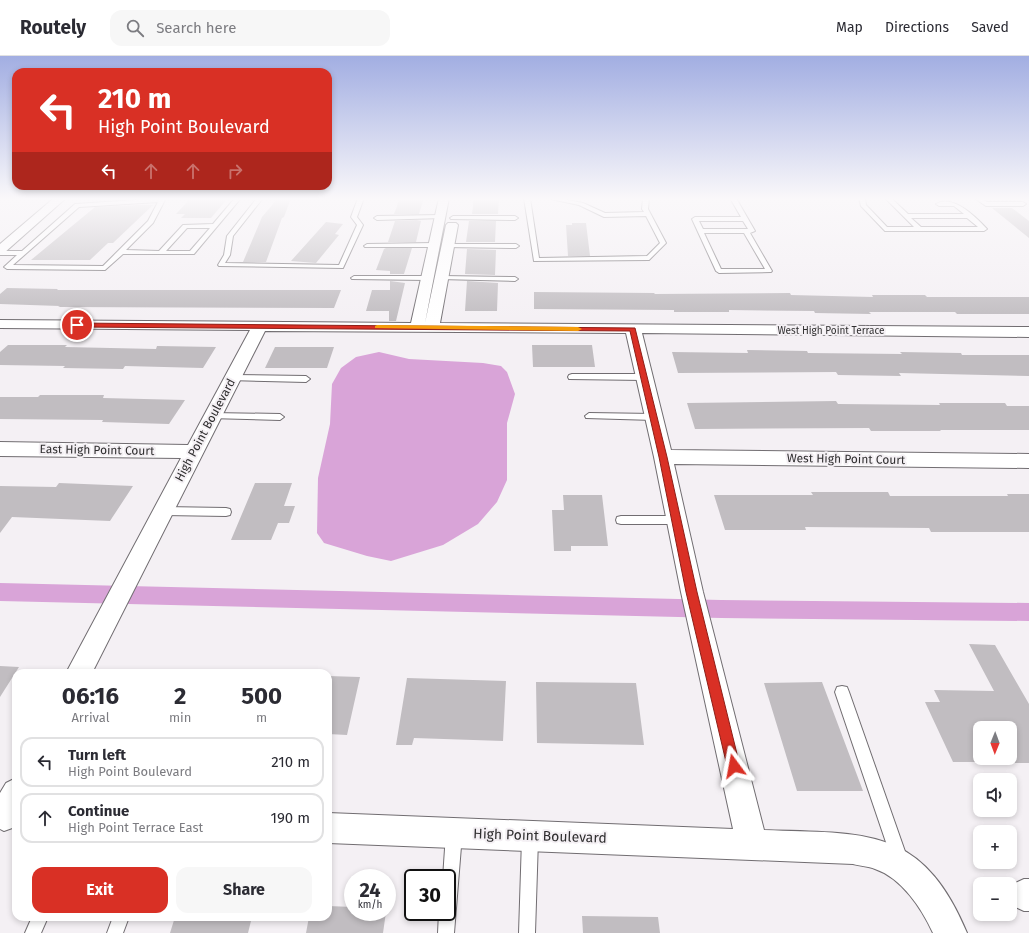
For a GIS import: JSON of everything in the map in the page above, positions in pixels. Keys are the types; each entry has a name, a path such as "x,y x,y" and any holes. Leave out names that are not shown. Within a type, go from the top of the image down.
{"street":[{"path":"0,251 14,239"},
{"path":"417,327 435,239"},
{"path":"432,327 449,239"},
{"path":"0,324 633,329 700,627 752,844"},
{"name":"High Point Boulevard","path":"81,669 260,326"},
{"name":"West High Point Terrace","path":"633,329 1029,332"},
{"name":"East High Point Court","path":"0,449 193,452"},
{"name":"West High Point Court","path":"663,457 1029,461"},
{"name":"High Point Boulevard","path":"332,828 853,849 891,861"},
{"path":"891,861 922,885 945,920 950,933"}],"lane":[{"path":"39,239 7,267 105,268 134,239"},
{"path":"160,253 173,239"},
{"path":"121,252 192,253 204,239"},
{"path":"230,239 227,255 221,265 341,267 354,239"},
{"path":"533,239 536,260 649,258 663,243 661,239"},
{"path":"705,239 720,271 770,271 751,239"},
{"path":"367,246 434,246"},
{"path":"448,246 516,246"},
{"path":"0,251 23,253"},
{"path":"354,278 427,278"},
{"path":"442,278 515,279"},
{"path":"572,377 644,377"},
{"path":"232,378 306,379"},
{"path":"212,416 280,417"},
{"path":"589,416 654,417"},
{"path":"164,511 226,512"},
{"path":"621,520 676,520"},
{"path":"842,692 891,861"},
{"path":"446,933 454,832"},
{"path":"527,933 530,835"},
{"path":"33,933 38,921"},
{"path":"115,933 120,921"}],"shaded area":[{"path":"379,352 409,359 483,363 501,366 507,372 515,394 507,423 507,480 497,502 478,524 443,545 391,561 367,556 324,543 317,533 318,478 330,424 332,384 341,368 356,357"}],"building":[{"path":"56,239 117,239 113,243 108,243 90,260 31,260"},
{"path":"253,239 274,239 266,262 243,262"},
{"path":"311,239 336,239 316,263 291,261"},
{"path":"389,239 417,239 416,242 388,242"},
{"path":"466,239 495,239 495,242 466,242"},
{"path":"567,239 588,239 590,256 568,256"},
{"path":"412,248 404,274 390,274 390,271 376,270 384,249"},
{"path":"467,249 496,250 495,275 465,274"},
{"path":"390,281 405,283 396,321 389,321 389,311 366,311 372,290 390,290"},
{"path":"467,281 498,283 497,311 465,311"},
{"path":"7,288 58,289 57,290 341,290 334,308 58,307 60,306 0,304 0,294"},
{"path":"534,292 655,294 790,293 791,295 873,297 872,295 925,295 927,297 1029,297 1029,314 869,312 871,314 815,313 814,311 729,310 729,312 674,312 674,310 534,309"},
{"path":"8,345 67,345 65,347 156,349 157,346 216,347 203,368 125,366 123,369 0,365 0,352"},
{"path":"532,345 592,345 595,367 533,367"},
{"path":"275,347 334,347 327,368 265,368"},
{"path":"747,350 807,351 808,353 902,354 900,352 961,353 962,355 1029,355 1029,376 899,373 901,376 838,375 836,372 678,373 672,352 748,353"},
{"path":"40,395 104,395 103,398 185,400 169,424 102,422 103,420 0,419 0,397 38,397"},
{"path":"836,401 838,404 940,405 939,403 1005,403 1007,406 1029,406 1029,430 871,431 869,428 695,429 687,403"},
{"path":"59,483 133,486 110,521 12,517 0,533 0,486 56,487"},
{"path":"255,483 292,483 284,506 295,506 289,523 278,523 271,540 231,540"},
{"path":"811,492 888,492 890,496 1008,496 1007,494 1029,494 1029,532 931,532 929,528 805,527 806,530 725,530 714,495 813,495"},
{"path":"563,495 602,495 608,546 571,546 571,551 554,551 552,510 564,510"},
{"path":"969,644 995,645 1029,704 1029,763 1017,763 1017,721 973,721 973,762 953,762 925,702 940,702 934,690 994,691"},
{"path":"0,666 19,667 18,669 12,669 12,678 0,697"},
{"path":"332,676 360,677 347,735 332,734"},
{"path":"407,678 506,681 503,741 414,738 412,745 396,745"},
{"path":"536,682 636,683 644,745 537,743"},
{"path":"822,682 863,791 797,791 764,683"},
{"path":"332,906 344,907 344,921 385,921 383,933 306,933 308,921 332,921"},
{"path":"582,916 658,917 660,933 583,933"},
{"path":"174,921 251,921 248,933 170,933"}],"waterway":[{"path":"0,592 721,609 1029,612"}],"slow traffic":[{"path":"377,327 578,329"}],"route":[{"path":"77,325 633,329 663,457 692,592 734,766"}]}
